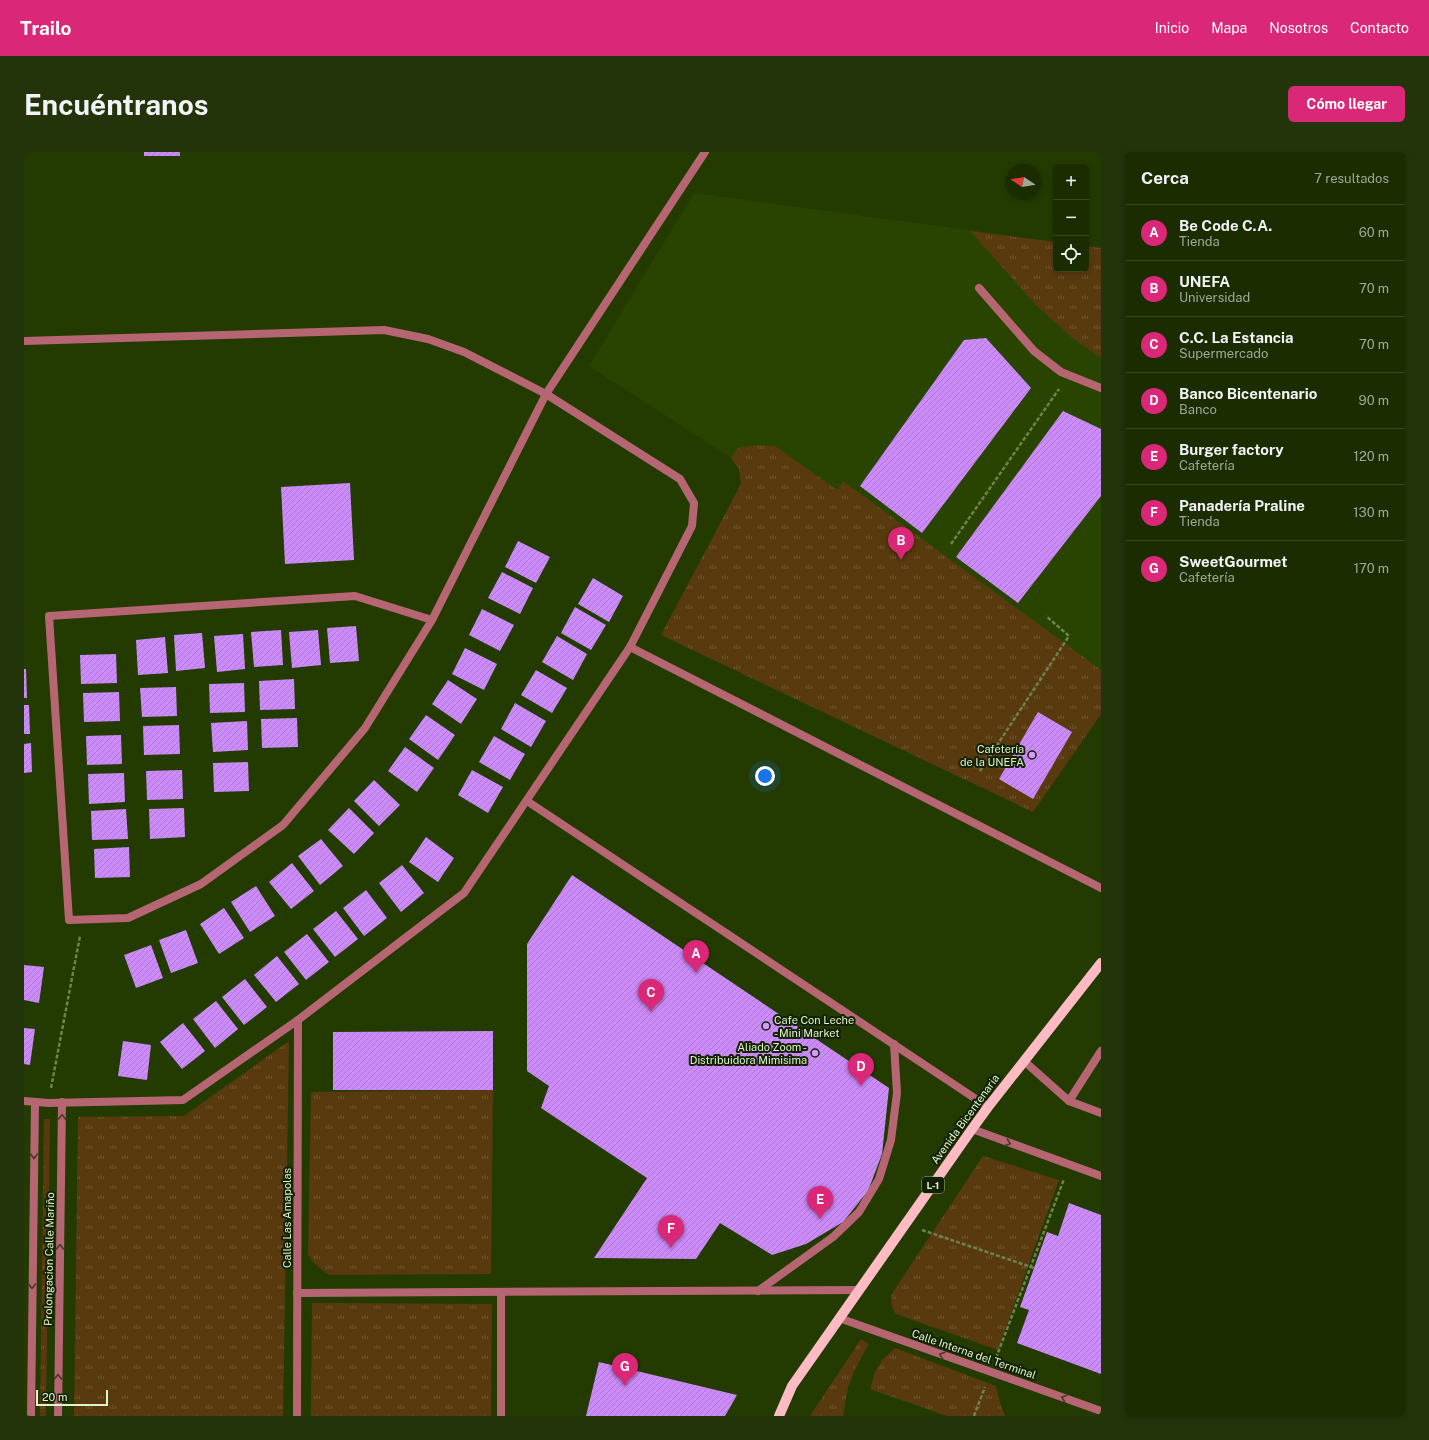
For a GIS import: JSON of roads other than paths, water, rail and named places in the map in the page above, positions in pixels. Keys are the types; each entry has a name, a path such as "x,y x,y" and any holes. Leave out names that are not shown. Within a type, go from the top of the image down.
{"main road":[{"name":"Avenida Bicentenaria","path":"779,1416 792,1386 972,1129 1024,1060 1101,963"}],"street":[{"path":"432,620 355,596 49,616 69,920 128,918 201,884 283,825 365,728 432,620 546,394 705,152"},
{"path":"979,288 1034,351 1061,372 1101,388"},
{"path":"24,1101 49,1103 184,1100 298,1020 464,893 630,647 692,526 694,503 680,479 546,394 464,352 428,339 384,330 25,340"},
{"path":"630,647 1101,888"},
{"path":"526,801 988,1107"},
{"name":"Calle Las Amapolas","path":"297,1416 298,1020"},
{"path":"758,1291 833,1237 859,1212 879,1179 891,1140 897,1093 894,1044"},
{"path":"1069,1101 1101,1051"},
{"path":"1024,1060 1069,1101 1101,1113"},
{"name":"Prolongacion Calle Mariño","path":"58,1416 62,1102"},
{"name":"Prolongacion Calle Mariño","path":"31,1416 35,1103"},
{"path":"972,1129 1101,1176"},
{"path":"297,1294 859,1290"},
{"path":"501,1292 502,1416"},
{"name":"Calle Interna del Terminal","path":"839,1318 1101,1411"}],"place":[{"name":"UNEFA","path":"901,560"},
{"name":"Cafetería de la UNEFA","path":"1032,755"},
{"name":"Be Code C.A.","path":"696,973"},
{"name":"C.C. La Estancia","path":"651,1012"},
{"name":"Cafe Con Leche - Mini Market","path":"766,1026"},
{"name":"Aliado Zoom - Distribuidora Mimisima","path":"815,1053"},
{"name":"Banco Bicentenario","path":"861,1086"},
{"name":"Burger factory","path":"820,1219"},
{"name":"Panadería Praline","path":"671,1248"},
{"name":"SweetGourmet","path":"625,1386"}]}
